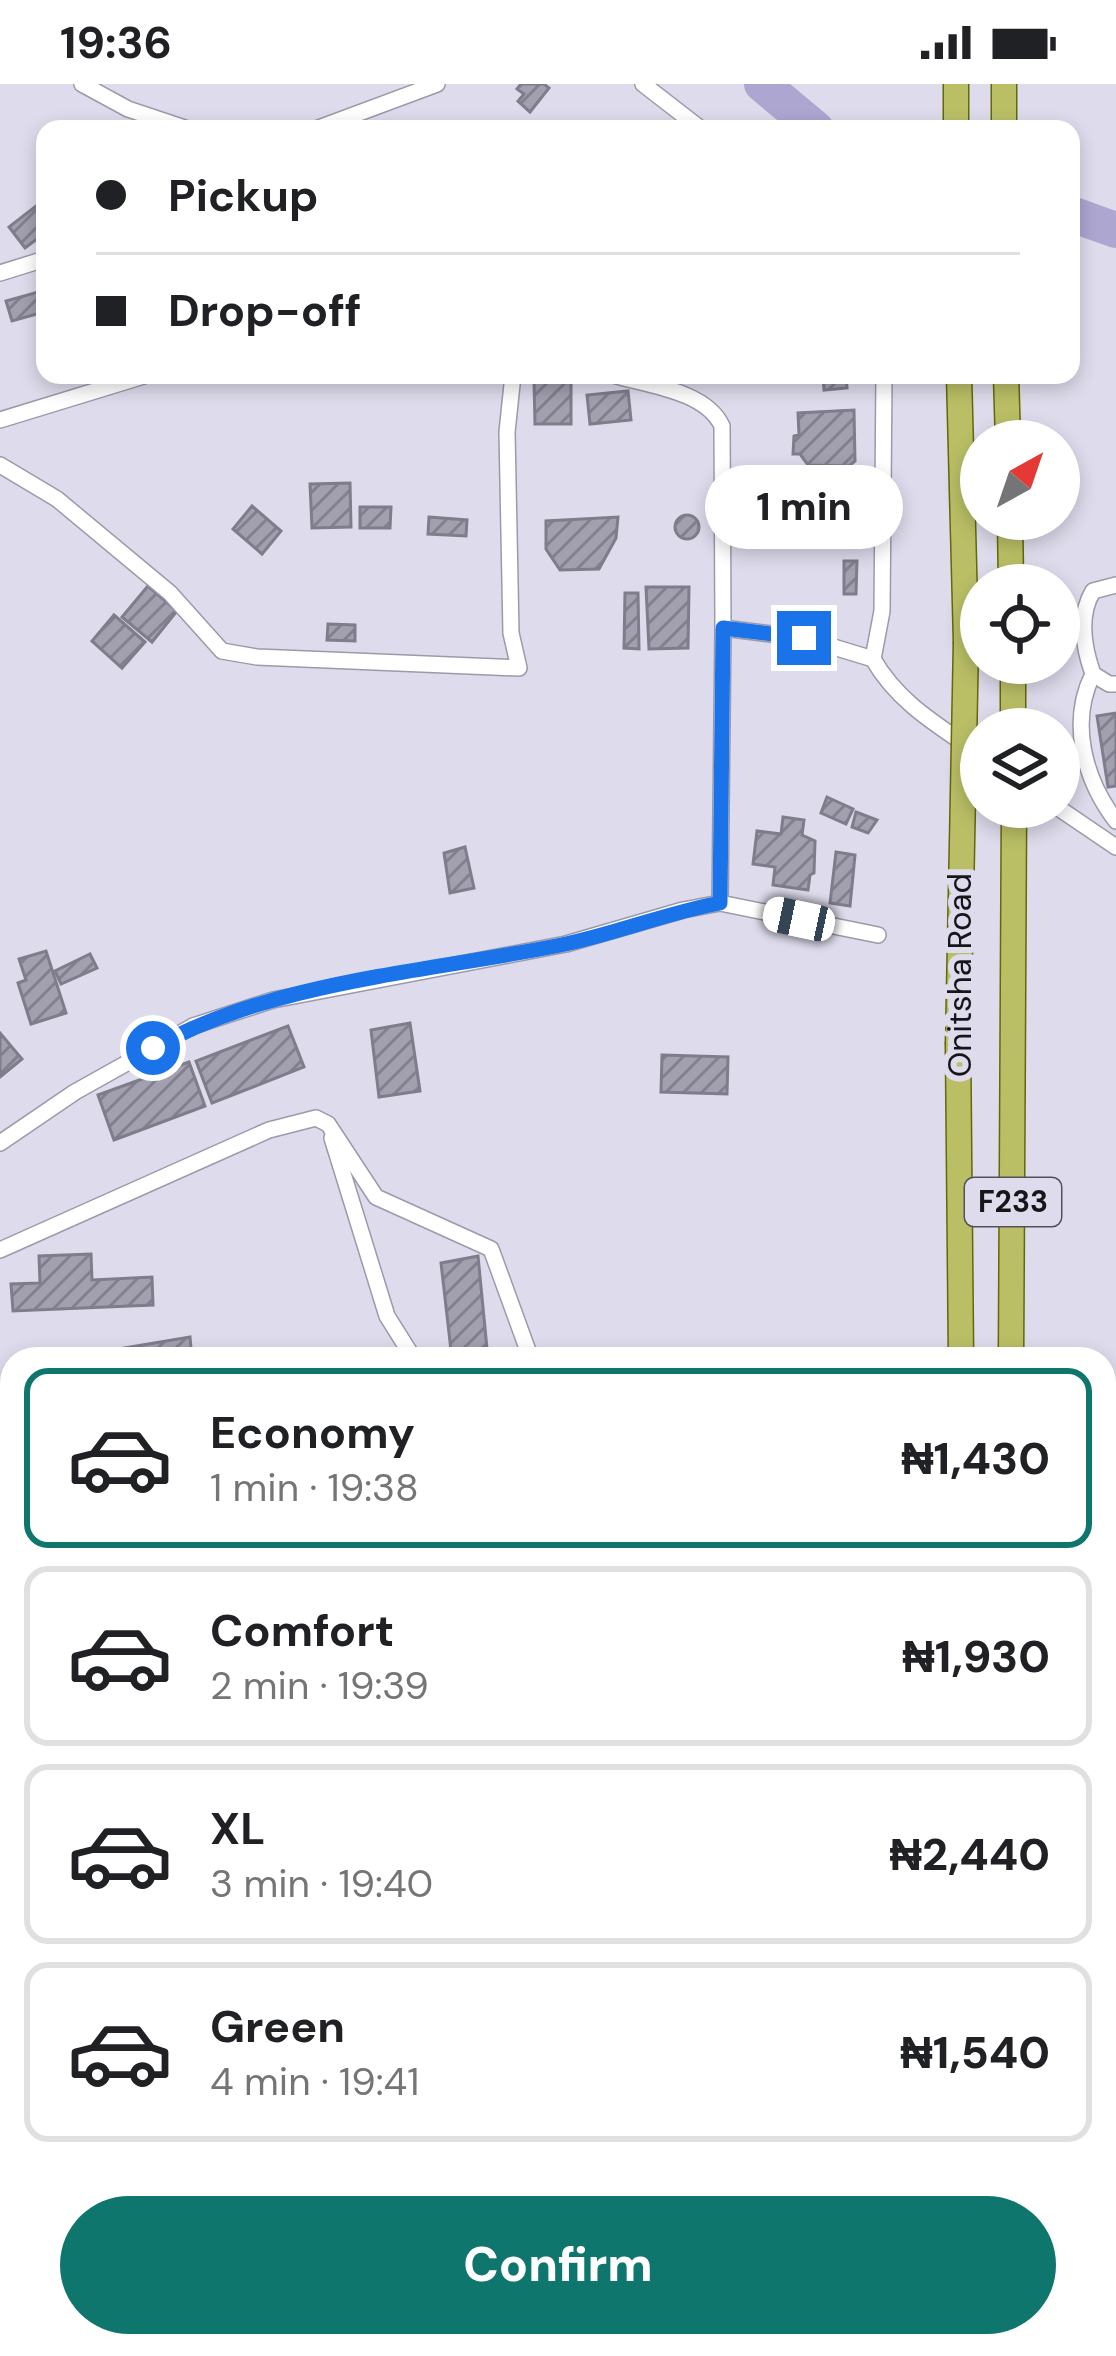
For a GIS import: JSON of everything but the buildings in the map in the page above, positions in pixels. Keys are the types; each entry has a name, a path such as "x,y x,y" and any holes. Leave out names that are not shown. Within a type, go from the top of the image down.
{"main road":[{"path":"956,84 956,120"},
{"path":"1004,84 1004,120"},
{"name":"Onitsha Road","path":"956,384 965,642 958,1045 961,1347"},
{"path":"1006,384 1007,420"},
{"name":"Onitsha Road","path":"1011,1347 1014,828"}],"street":[{"path":"82,84 128,109 161,120"},
{"path":"340,120 437,84"},
{"path":"643,84 689,120"},
{"path":"0,273 36,262"},
{"path":"0,420 118,384"},
{"path":"0,465 57,499 170,593 222,651 278,658 519,668 511,610 507,432 512,384"},
{"path":"644,384 698,400 714,410 722,426 720,903"},
{"path":"884,384 882,611 872,658 887,684 909,705 960,740"},
{"path":"1116,585 1094,591 1084,609 1084,637 1093,674 1083,694 1080,733 1097,788 1116,821"},
{"path":"723,628 804,638 872,658"},
{"path":"1093,674 1112,684"},
{"path":"1080,823 1116,847"},
{"path":"0,1143 75,1091 193,1026 273,1000 566,944 720,903 878,935"},
{"path":"0,1250 269,1130 316,1118 328,1124 376,1197 490,1249 527,1347"},
{"path":"328,1124 387,1316 406,1347"}],"waterway":[{"path":"762,84 805,120"},
{"path":"1080,217 1116,230"}],"route":[{"path":"153,1048 193,1026 273,1000 566,944 720,903 723,628 804,638"}]}
